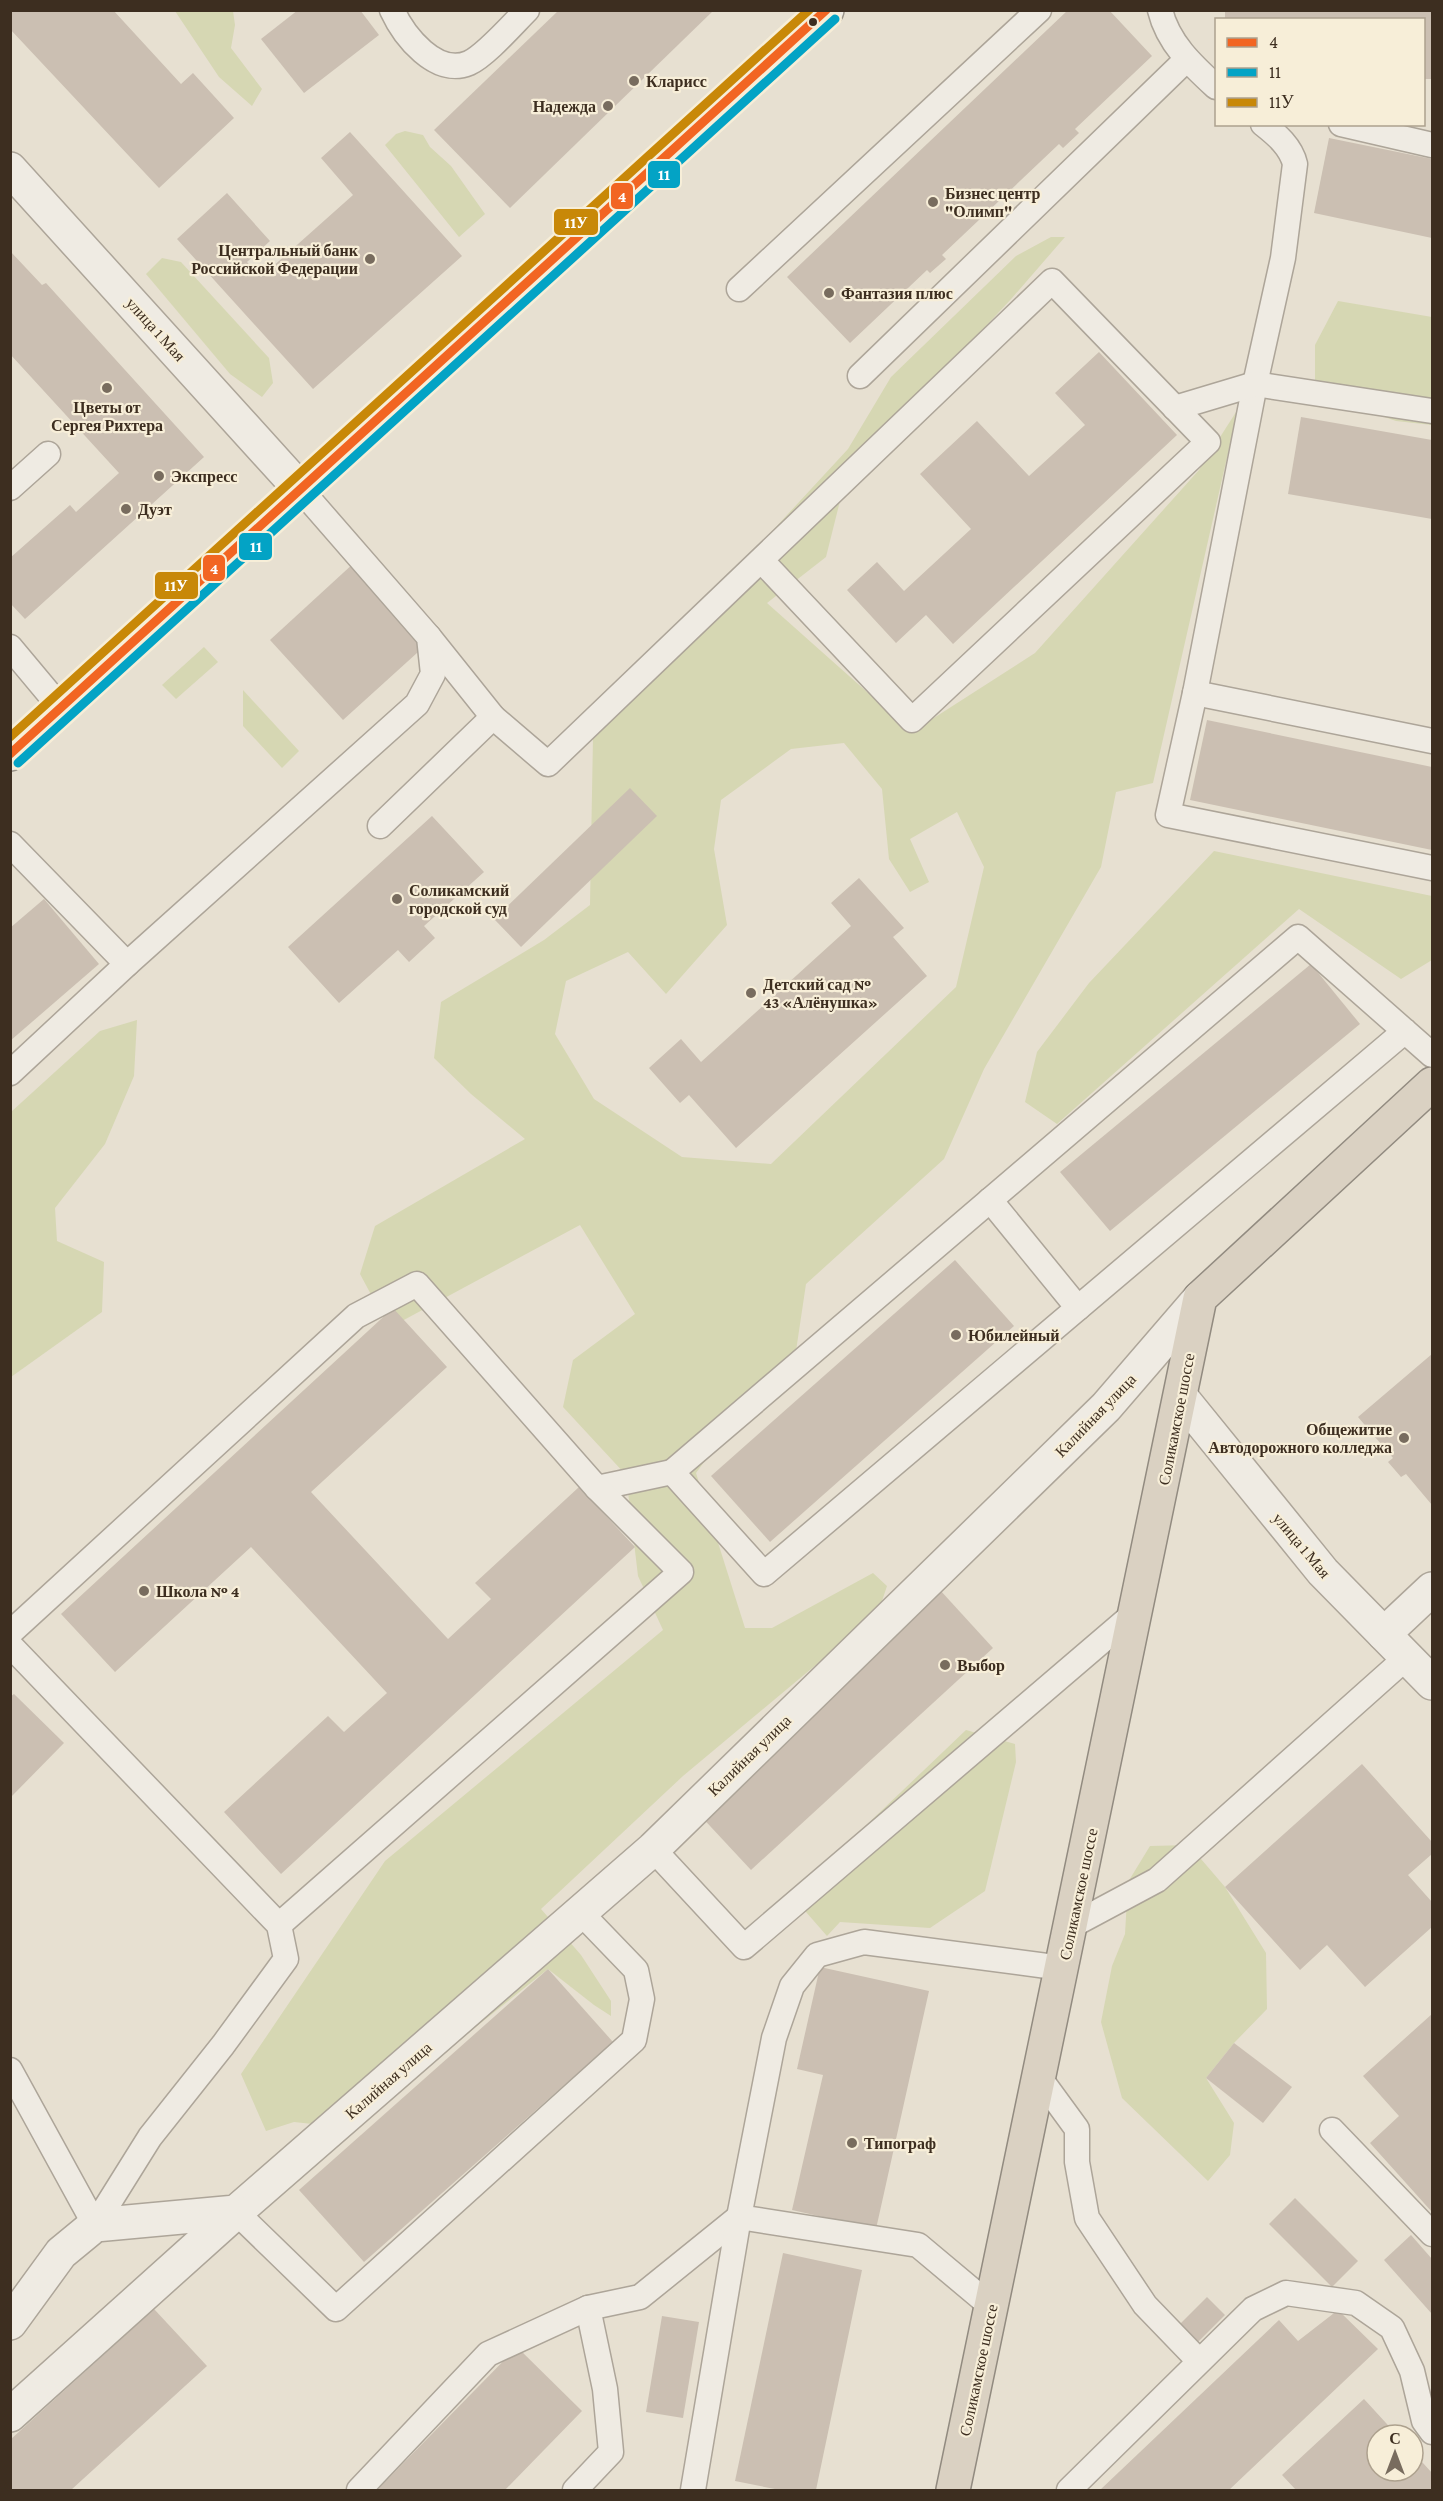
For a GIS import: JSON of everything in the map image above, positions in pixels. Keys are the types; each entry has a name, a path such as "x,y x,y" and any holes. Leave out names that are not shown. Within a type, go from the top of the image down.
{"highway":[{"name":"Калийная улица","path":"1200,1298 1432,1084"},
{"name":"Соликамское шоссе","path":"953,2490 1137,1611 1200,1298"}],"street":[{"path":"10,754 827,10"},
{"name":"улица 1 Мая","path":"10,169 301,490"},
{"name":"Калийная улица","path":"10,2415 236,2212 653,1849 1107,1407 1200,1298"},
{"name":"улица 1 Мая","path":"1181,1397 1323,1572 1432,1683"},
{"path":"1384,1635 1432,1589"},
{"path":"10,2323 61,2253 95,2225 236,2212"}],"lane":[{"path":"392,10 421,52 435,62 454,66 469,63 527,10"},
{"path":"739,289 1039,10"},
{"path":"1160,10 1164,24 1186,60 1215,86"},
{"path":"860,376 1186,60"},
{"path":"1270,126 1293,155 1295,164 1283,258 1255,384 1195,693 1168,815 1432,868"},
{"path":"1350,126 1432,145"},
{"path":"301,490 429,637 493,717 548,764 1052,280 1208,442 912,720 761,560"},
{"path":"1174,408 1255,384 1432,411"},
{"path":"10,488 48,454"},
{"path":"10,1073 127,964 417,704 433,674 429,637"},
{"path":"10,646 61,708"},
{"path":"1195,693 1432,741"},
{"path":"380,826 493,717"},
{"path":"10,844 127,964"},
{"path":"597,1488 672,1472 1298,937 1432,1055"},
{"path":"672,1472 765,1574 1405,1030"},
{"path":"990,1200 1078,1308"},
{"path":"10,1633 357,1316 417,1284 597,1488 681,1572 279,1925"},
{"path":"653,1849 744,1947 1137,1611"},
{"path":"10,1645 279,1925 286,1959 223,2045 150,2137 95,2225 10,2070"},
{"path":"1071,1926 1157,1880 1407,1658"},
{"path":"236,2212 336,2309 634,2040 642,1999 636,1970 581,1913"},
{"path":"693,2490 739,2217 774,2038 792,1986 817,1955 864,1942 1062,1968"},
{"path":"1040,2077 1077,2129 1077,2162 1087,2218 1146,2305 1199,2361"},
{"path":"1332,2130 1432,2234"},
{"path":"359,2490 489,2354 588,2308 640,2297 739,2217 918,2245 992,2307"},
{"path":"1069,2490 1252,2309 1286,2293 1356,2303 1392,2328 1412,2371 1424,2421 1432,2432"},
{"path":"575,2490 611,2452 605,2389 588,2308"}],"green space":[{"path":"175,11 233,11 235,25 231,48 262,89 252,106 219,77"},
{"path":"405,131 423,135 430,147 451,166 485,214 459,237 385,145 396,134"},
{"path":"1051,237 1065,237 933,383 849,465 826,557 767,603 912,732 1035,653 1199,470 1238,409 1153,783 1116,792 1101,867 984,1069 944,1159 806,1284 793,1371 715,1447 696,1473 745,1628 772,1628 873,1573 887,1586 878,1613 683,1776 541,1909 581,1955 611,2001 611,2016 548,1969 350,2128 294,2122 266,2131 241,2074 385,1861 663,1630 638,1576 626,1475 563,1407 573,1360 635,1314 580,1225 389,1328 360,1274 375,1226 525,1139 471,1094 434,1058 441,1002 544,940 590,905 593,737 678,633 848,449 891,377 1016,256","holes":["844,743 882,789 889,859 910,892 929,882 910,839 957,812 984,867 956,987 771,1164 682,1157 594,1099 555,1034 566,981 628,952 666,994 727,925 714,849 721,800 791,749"]},
{"path":"162,258 181,262 269,358 273,383 262,397 230,374 146,274"},
{"path":"1338,301 1432,317 1432,425 1396,421 1315,393 1315,345"},
{"path":"204,647 218,662 176,699 162,685"},
{"path":"243,690 299,751 282,768 243,726"},
{"path":"1214,851 1432,896 1432,960 1401,979 1299,909 1057,1124 1025,1102 1037,1052 1089,983"},
{"path":"137,1020 134,1076 105,1144 55,1208 57,1241 104,1262 102,1312 11,1377 11,1112 100,1031"},
{"path":"966,1730 1015,1744 1016,1762 985,1891 930,1928 840,1922 827,1936 792,1896"},
{"path":"1189,1845 1225,1887 1266,1953 1267,2009 1234,2043 1206,2078 1234,2123 1230,2155 1208,2181 1122,2098 1101,2022 1112,1966 1125,1934 1128,1882 1150,1846"}],"building":[{"path":"10,10 113,10 181,84 193,73 234,118 159,188 10,29"},
{"path":"298,10 360,10 379,35 304,93 261,39"},
{"path":"559,10 714,10 510,208 434,130"},
{"name":"Бизнес центр \"Олимп\"","path":"1068,10 1109,10 1152,56 1075,129 1079,133 1063,148 1059,144 942,255 946,259 930,273 927,270 850,343 787,277"},
{"path":"1225,10 1432,10 1432,79 1425,79 1425,18 1225,18"},
{"name":"Центральный банк Российской Федерации","path":"350,132 462,256 313,389 177,239 227,193 270,241 247,262 261,277 353,195 321,158"},
{"path":"1329,138 1432,159 1432,238 1314,213"},
{"path":"10,251 42,285 46,283 204,457 25,619 10,603 10,558 70,505 76,512 119,473 10,354"},
{"path":"1099,352 1177,435 953,644 926,615 896,643 847,590 877,562 904,591 971,529 920,474 977,421 1029,476 1085,425 1055,393"},
{"path":"1301,417 1432,440 1432,519 1288,494"},
{"path":"355,562 428,643 343,720 270,640"},
{"path":"1207,720 1432,767 1432,850 1190,800"},
{"path":"630,788 657,816 521,947 494,919"},
{"name":"Соликамский городской суд","path":"432,816 484,872 424,926 435,938 409,962 398,950 339,1003 288,947"},
{"path":"859,878 904,928 893,937 927,976 736,1148 689,1095 680,1103 649,1068 681,1039 701,1062 851,926 831,903"},
{"path":"44,899 99,964 10,1041 10,928"},
{"path":"1311,964 1360,1024 1110,1231 1060,1172"},
{"path":"955,1260 1014,1326 770,1542 711,1476"},
{"name":"Школа № 4","path":"393,1308 447,1367 311,1492 448,1639 491,1599 475,1583 579,1487 635,1547 281,1874 224,1812 328,1716 344,1732 387,1693 251,1547 115,1672 61,1614"},
{"name":"Общежитие Автодорожного колледжа","path":"1432,1354 1432,1505 1406,1474 1401,1477 1388,1462 1393,1458 1358,1417"},
{"path":"940,1590 993,1648 751,1870 697,1812"},
{"path":"14,1694 64,1743 10,1798 10,1697"},
{"path":"1362,1764 1432,1842 1432,1854 1408,1875 1432,1902 1432,1927 1365,1987 1327,1945 1300,1970 1225,1887"},
{"name":"Типограф","path":"820,1967 929,1991 876,2229 792,2210 823,2075 797,2069"},
{"path":"548,1969 613,2042 364,2262 299,2190"},
{"path":"1432,2014 1432,2212 1370,2143 1399,2116 1363,2076"},
{"path":"1234,2043 1292,2087 1263,2123 1206,2078"},
{"path":"1295,2198 1358,2261 1332,2287 1269,2224"},
{"path":"1411,2235 1432,2259 1432,2314 1384,2260"},
{"path":"783,2253 862,2270 816,2490 780,2490 735,2481"},
{"path":"1207,2297 1225,2315 1197,2343 1179,2325"},
{"path":"154,2309 207,2366 71,2490 10,2490 10,2440"},
{"path":"1338,2310 1378,2349 1229,2490 1100,2490 1279,2320 1298,2341"},
{"path":"662,2316 699,2322 683,2418 646,2412"},
{"path":"517,2347 582,2411 505,2490 377,2490"},
{"path":"1364,2399 1386,2423 1365,2423 1365,2483 1425,2483 1425,2465 1432,2473 1432,2490 1296,2490 1282,2475"}],"transit line":[{"name":"11У","path":"10,737 809,10"},
{"name":"4","path":"10,754 826,10"},
{"name":"11","path":"18,763 835,19"}],"place":[{"name":"Кларисс","path":"634,81"},
{"name":"Надежда","path":"608,106"},
{"name":"Бизнес центр \"Олимп\"","path":"933,202"},
{"name":"Центральный банк Российской Федерации","path":"370,259"},
{"name":"Фантазия плюс","path":"829,293"},
{"name":"Цветы от Сергея Рихтера","path":"107,388"},
{"name":"Экспресс","path":"159,476"},
{"name":"Дуэт","path":"126,509"},
{"name":"Соликамский городской суд","path":"397,899"},
{"name":"Детский сад № 43 «Алёнушка»","path":"751,993"},
{"name":"Юбилейный","path":"956,1335"},
{"name":"Общежитие Автодорожного колледжа","path":"1404,1438"},
{"name":"Школа № 4","path":"144,1591"},
{"name":"Выбор","path":"945,1665"},
{"name":"Типограф","path":"852,2143"}]}
